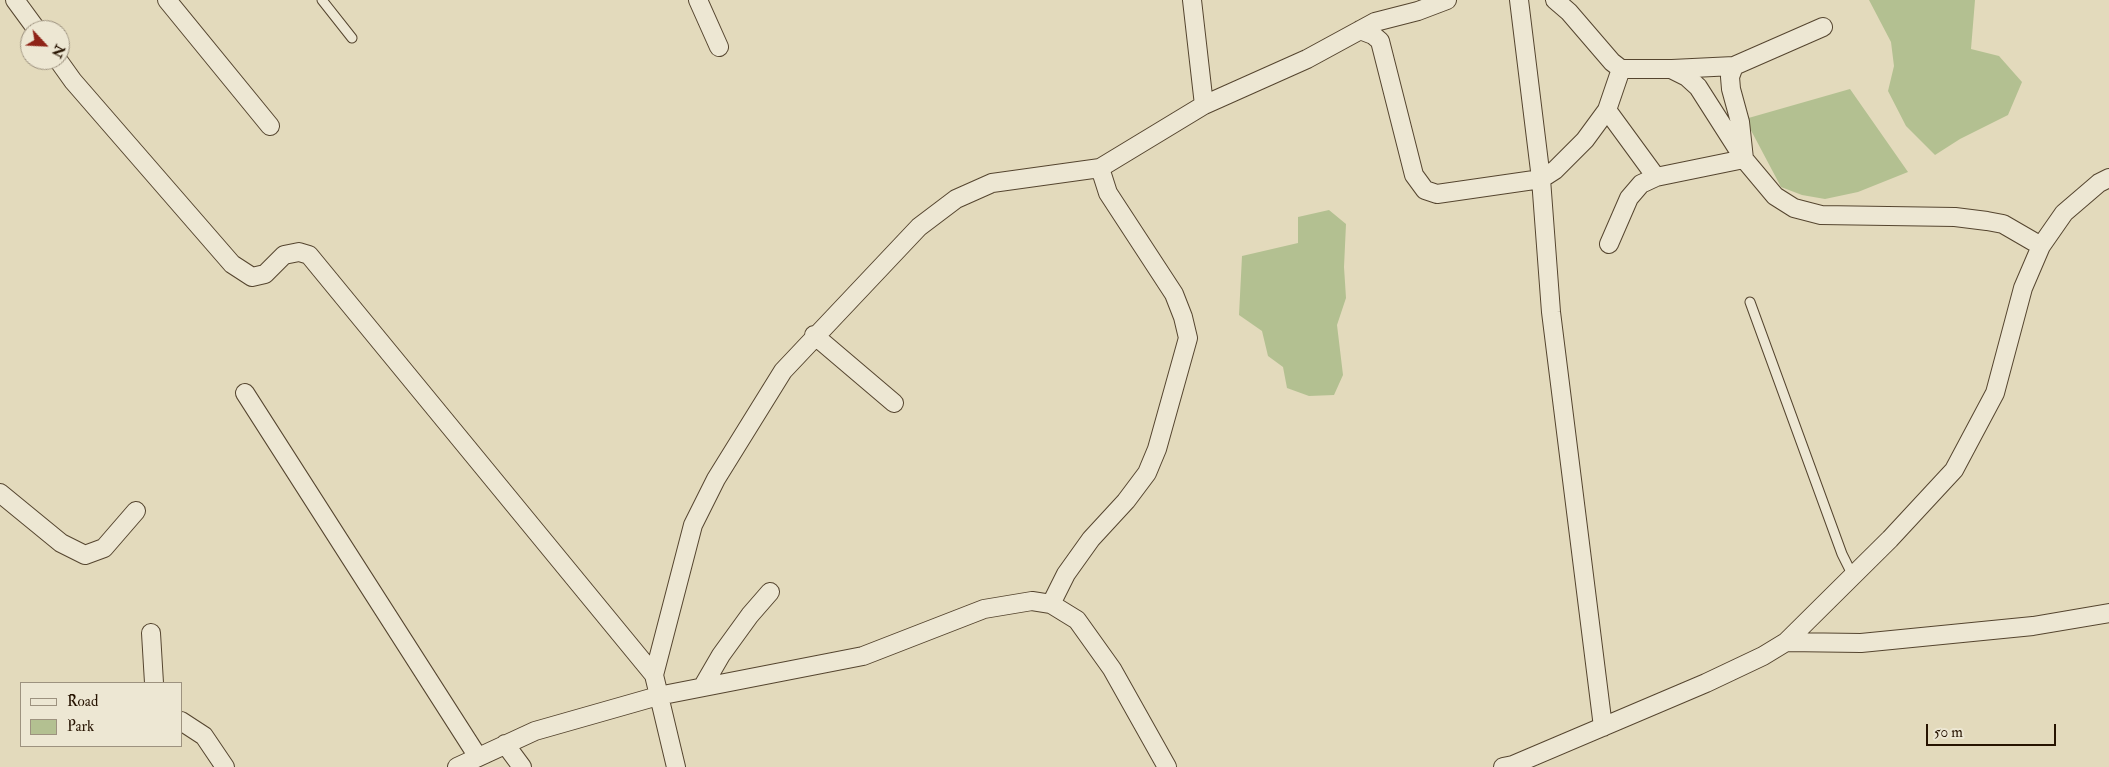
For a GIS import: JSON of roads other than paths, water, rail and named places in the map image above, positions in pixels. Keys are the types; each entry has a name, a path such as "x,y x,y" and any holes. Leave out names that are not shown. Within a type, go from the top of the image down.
{"street":[{"path":"15,0 30,20"},
{"path":"167,0 270,126"},
{"path":"698,0 719,47"},
{"path":"1192,0 1204,105"},
{"path":"676,767 654,675 693,525 716,479 783,371 814,335 918,227 956,199 992,183 1100,168 1204,105 1307,59 1375,22 1418,11 1447,0"},
{"path":"1519,0 1541,179 1551,312 1603,727"},
{"path":"1555,0 1569,12 1612,62 1621,69 1734,66 1823,27"},
{"path":"1360,30 1373,35 1380,41 1414,175 1424,190 1438,194 1541,179 1555,170 1585,140 1607,110 1621,69"},
{"path":"1734,66 1730,83 1740,122 1744,159"},
{"path":"1670,69 1687,77 1698,87 1744,159 1775,196 1794,208 1821,215 1955,217 1987,221 2003,224 2041,246"},
{"path":"65,70 232,264 252,277 265,274 284,255 298,252 309,255 654,675"},
{"path":"1607,110 1656,177"},
{"path":"1609,244 1629,198 1641,184 1656,177 1744,159"},
{"path":"1051,604 1066,574 1091,540 1126,501 1147,473 1157,450 1188,338 1184,317 1174,294 1108,192 1100,168"},
{"path":"1503,767 1514,765 1706,683 1763,656 1786,642 1954,470 1995,393 2023,288 2041,246 2064,213 2099,183 2109,178"},
{"path":"814,335 894,403"},
{"path":"245,393 478,757"},
{"path":"0,493 61,543 85,555 104,548 136,511"},
{"path":"703,686 721,655 750,615 770,592"},
{"path":"458,767 535,730 658,696 863,656 984,609 1032,601 1051,604 1077,620 1094,641 1167,767"},
{"path":"1786,642 1861,643 2032,626 2109,613"},
{"path":"151,633 154,682"},
{"path":"182,722 204,736 225,767"},
{"path":"505,744 522,767"}],"lane":[{"path":"322,0 352,38"},
{"path":"1750,302 1838,545 1852,576"}]}
